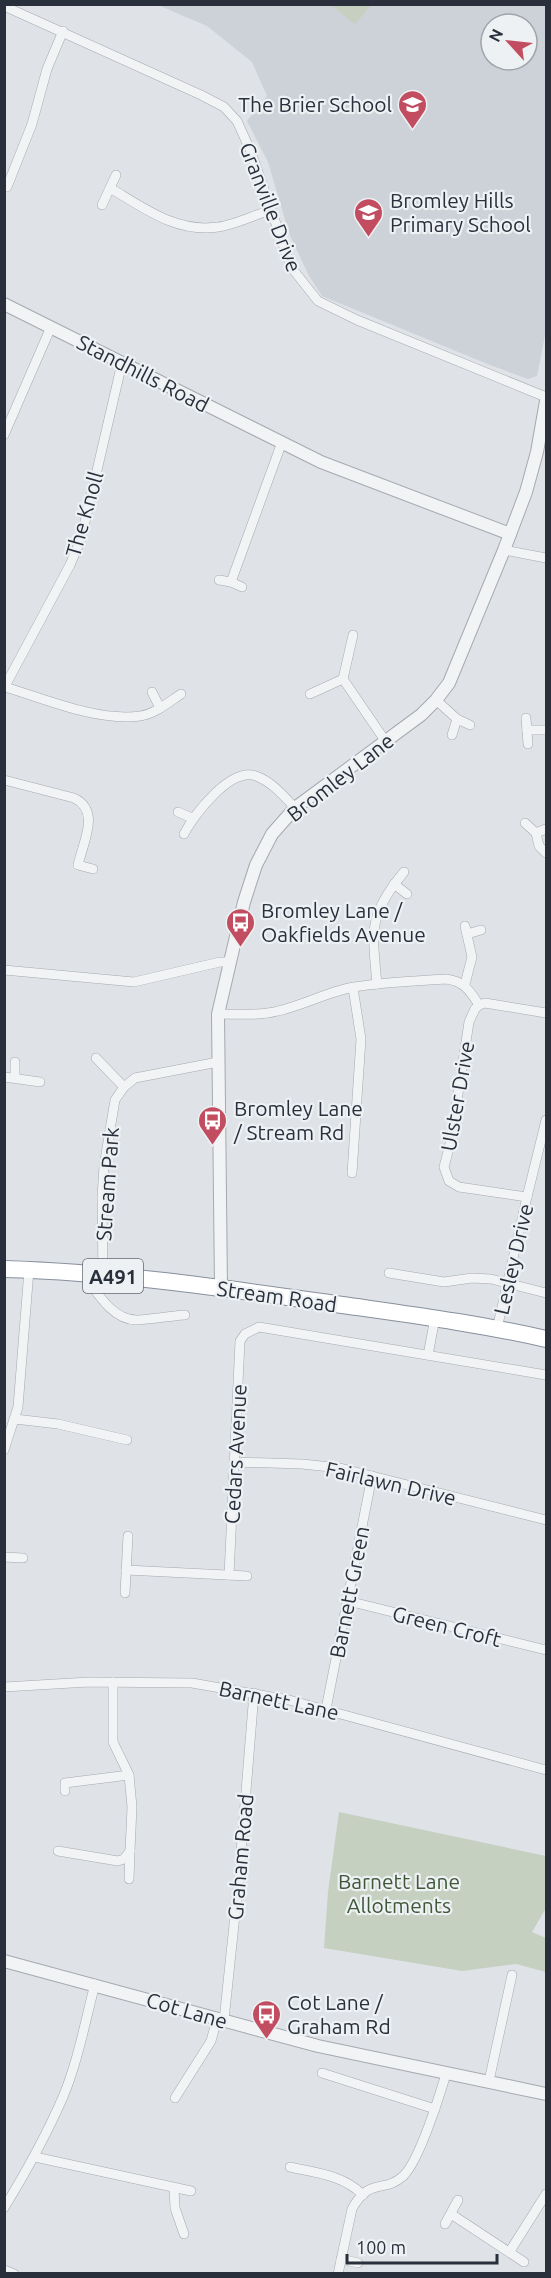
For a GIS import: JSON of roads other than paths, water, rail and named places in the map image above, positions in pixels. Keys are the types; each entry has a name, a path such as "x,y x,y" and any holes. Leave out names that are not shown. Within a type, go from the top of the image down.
{"highway":[{"name":"Stream Road","path":"4,1269 83,1273 221,1288 435,1318 546,1339"}],"street":[{"name":"Granville Drive","path":"4,6 224,107 237,121 247,142 291,267 318,301 357,320 546,399"},
{"path":"7,187 32,124 47,69 63,32"},
{"path":"102,205 116,175"},
{"path":"11,177 21,181"},
{"path":"110,188 159,218 186,228 219,227 271,210"},
{"name":"Standhills Road","path":"4,304 321,462 510,534"},
{"path":"4,435 51,327"},
{"name":"The Knoll","path":"5,687 70,565 81,539 122,363"},
{"name":"Bromley Lane","path":"221,1288 218,1014 244,902 256,865 272,834 295,808 422,715 449,683 510,534 537,452 546,399"},
{"path":"231,582 282,442"},
{"path":"504,550 546,558"},
{"path":"219,580 242,587"},
{"path":"353,635 343,679 386,742"},
{"path":"310,694 343,679"},
{"path":"5,687 98,714 141,716 160,708 181,694"},
{"path":"152,692 160,708"},
{"path":"436,700 457,719 470,725"},
{"path":"526,718 528,744"},
{"path":"452,735 457,719"},
{"path":"527,730 546,730"},
{"path":"184,834 192,818 208,800 226,785 241,777 254,775 275,786 295,808"},
{"path":"4,780 74,798 83,803 90,817 78,866 93,869"},
{"path":"178,812 192,818"},
{"path":"525,823 536,833 539,846 546,853"},
{"path":"536,833 546,829"},
{"path":"377,984 374,927 382,899 404,872"},
{"path":"394,884 407,894"},
{"path":"465,984 472,957 466,930 481,930"},
{"path":"4,970 134,982 220,962 230,962"},
{"path":"218,1014 263,1014 280,1011 353,987 446,979 465,984 479,1005 486,1003 546,1013"},
{"path":"352,1173 362,1039 353,987"},
{"name":"Ulster Drive","path":"479,1005 470,1022 451,1140 444,1167 449,1181 459,1187 526,1197"},
{"path":"96,1058 124,1087 135,1078 218,1062"},
{"path":"15,1062 15,1078"},
{"path":"4,1077 40,1082"},
{"name":"Stream Park","path":"103,1275 104,1166 115,1100 124,1087"},
{"name":"Lesley Drive","path":"497,1329 526,1197 546,1120"},
{"path":"4,1450 18,1407 29,1270"},
{"path":"83,1273 107,1305 126,1318 136,1320 185,1315"},
{"path":"389,1273 444,1282 472,1278 508,1282 546,1293"},
{"path":"428,1354 435,1318"},
{"name":"Stream Road","path":"245,1334 259,1327 546,1375"},
{"name":"Cedars Avenue","path":"229,1575 240,1341 245,1334"},
{"path":"15,1419 58,1424 126,1440"},
{"name":"Fairlawn Drive","path":"234,1462 340,1468 546,1520"},
{"name":"Barnett Green","path":"326,1709 372,1476"},
{"path":"125,1593 128,1536"},
{"path":"4,1557 23,1558"},
{"path":"126,1570 247,1576"},
{"name":"Green Croft","path":"348,1601 546,1650"},
{"path":"113,1682 113,1742 129,1775 132,1807 129,1879"},
{"name":"Barnett Lane","path":"4,1687 113,1682 192,1683 254,1693 326,1709 546,1770"},
{"name":"Graham Road","path":"175,2098 211,2041 221,2019 239,1877 254,1693"},
{"path":"65,1791 65,1783 129,1775"},
{"path":"58,1851 118,1861 124,1859 130,1851"},
{"name":"Cot Lane","path":"4,1961 318,2046 546,2094"},
{"path":"489,2081 512,1975"},
{"path":"4,2208 35,2157 63,2095 73,2069 95,1984"},
{"path":"322,2073 435,2109"},
{"path":"338,2274 352,2209 363,2194 374,2187 396,2182 410,2169 435,2109 446,2074"},
{"path":"174,2078 185,2084"},
{"path":"35,2157 191,2192"},
{"path":"290,2167 334,2176 354,2186 363,2194"},
{"path":"174,2188 175,2208 184,2234"},
{"path":"510,2251 546,2194"},
{"path":"445,2224 458,2200"},
{"path":"451,2214 524,2262"},
{"path":"341,2259 358,2263"},
{"path":"4,2270 14,2274"}],"place":[{"name":"The Brier School","path":"413,130"},
{"name":"Bromley Hills Primary School","path":"369,238"},
{"name":"Bromley Lane / Oakfields Avenue","path":"240,948"},
{"name":"Bromley Lane / Stream Rd","path":"213,1146"},
{"name":"Cot Lane / Graham Rd","path":"266,2040"}],"park label":[{"name":"Barnett Lane Allotments","path":"399,1893"}]}
